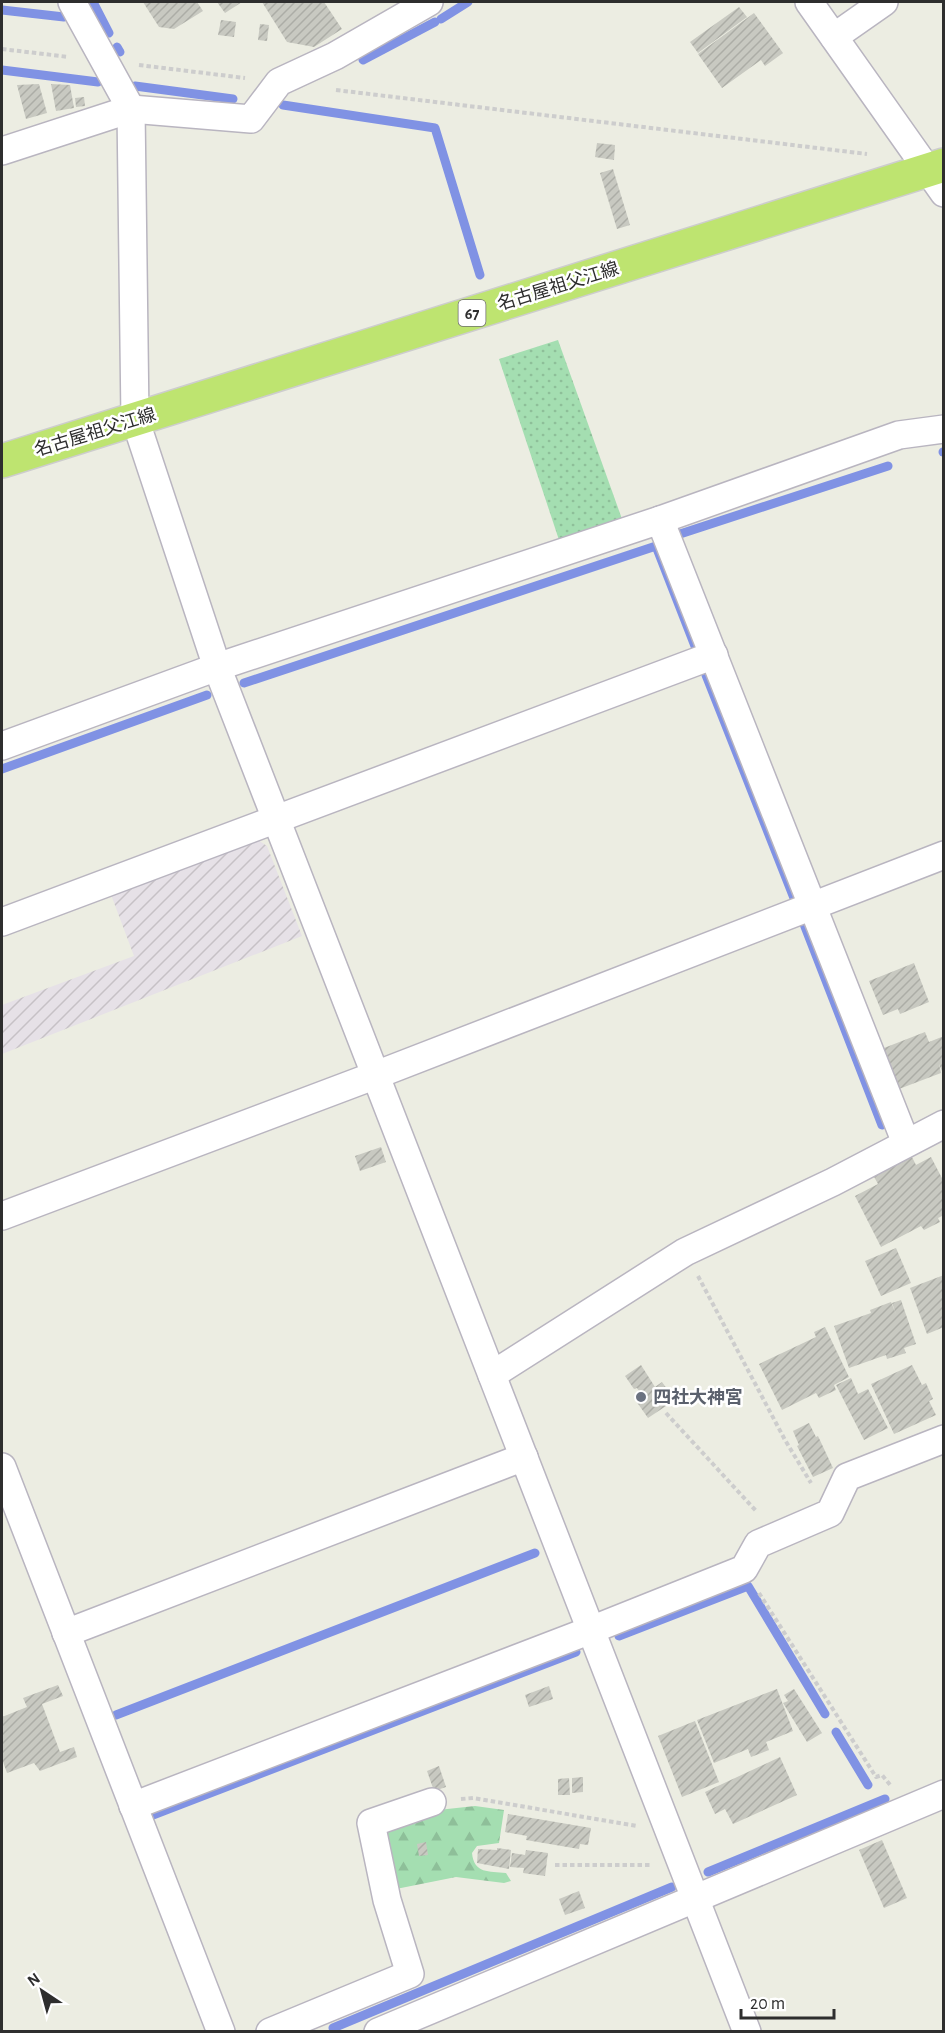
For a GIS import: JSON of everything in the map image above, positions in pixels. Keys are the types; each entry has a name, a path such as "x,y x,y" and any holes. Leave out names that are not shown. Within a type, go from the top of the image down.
{"main road":[{"name":"名古屋祖父江線","path":"2,462 135,419 938,176"}],"street":[{"path":"72,2 131,109 135,419 217,667 747,2031"},
{"path":"2,151 131,109 250,119 279,82 334,56 425,2"},
{"path":"809,2 938,176"},
{"path":"834,37 884,2"},
{"path":"2,746 217,667 660,520 899,435 944,429"},
{"path":"660,520 906,1143"},
{"path":"2,922 714,655"},
{"path":"2,1216 376,1075 944,855"},
{"path":"492,1375 686,1252 833,1182 944,1124"},
{"path":"133,1806 744,1569 758,1544 830,1513 846,1477 944,1439"},
{"path":"66,1633 524,1457"},
{"path":"2,1467 221,2031"},
{"path":"378,2031 944,1794"},
{"path":"270,2031 410,1974 387,1900 371,1823 432,1802"}],"path":[{"path":"326,88 873,154"},
{"path":"686,1252 784,1440 815,1491 846,1477"},
{"path":"666,1413 760,1515"},
{"path":"744,1569 876,1777 882,1775 910,1809"},
{"path":"432,1802 473,1798 670,1832"},
{"path":"555,1865 683,1865"}],"shaded area":[{"path":"255,838 267,846 302,936 2,1054 2,1005 134,956 110,892"}],"green space":[{"path":"558,340 622,519 559,540 499,359"},
{"path":"475,1806 504,1810 499,1843 477,1846 472,1853 473,1860 483,1870 506,1873 511,1881 504,1883 456,1877 396,1889 383,1829 438,1810"}],"building":[{"path":"143,2 197,2 203,11 174,29 159,27"},
{"path":"217,2 242,2 225,13"},
{"path":"262,2 324,2 342,29 314,47 287,42"},
{"path":"739,7 747,17 698,53 690,42"},
{"path":"754,13 783,53 765,66 761,60 722,88 698,54"},
{"path":"221,20 236,22 234,37 218,35"},
{"path":"260,24 269,25 267,41 258,40"},
{"path":"39,84 47,113 26,119 17,85"},
{"path":"51,84 70,85 74,108 56,111"},
{"path":"84,97 85,106 76,107 75,98"},
{"path":"597,143 615,145 614,160 595,157"},
{"path":"613,169 630,225 617,229 600,173"},
{"path":"914,963 929,1002 900,1014 898,1009 883,1015 869,981"},
{"path":"925,1032 929,1042 944,1036 944,1076 939,1064 941,1073 899,1089 884,1048"},
{"path":"381,1147 386,1162 360,1171 355,1156"},
{"path":"911,1155 916,1165 931,1157 944,1182 944,1215 938,1218 940,1222 924,1230 921,1226 881,1247 855,1196 878,1184 873,1175"},
{"path":"896,1248 911,1283 881,1296 865,1261"},
{"path":"944,1275 944,1327 927,1334 910,1288"},
{"path":"901,1300 916,1344 904,1348 906,1353 887,1359 886,1355 849,1368 834,1326 871,1313 870,1310 891,1302 896,1314 892,1303"},
{"path":"825,1327 849,1377 834,1385 836,1390 819,1398 816,1393 782,1410 759,1364 816,1337 814,1332"},
{"path":"641,1365 655,1387 662,1382 675,1400 648,1418 636,1401 642,1396 625,1376"},
{"path":"912,1365 922,1385 926,1383 933,1399 929,1401 936,1415 894,1434 871,1384"},
{"path":"851,1378 858,1394 868,1389 888,1428 864,1440 836,1385"},
{"path":"809,1423 816,1437 818,1436 833,1468 813,1477 797,1446 799,1445 793,1431"},
{"path":"58,1685 63,1696 42,1704 60,1752 74,1747 77,1757 40,1771 34,1763 7,1773 2,1759 2,1717 27,1707 23,1698"},
{"path":"549,1686 553,1699 529,1707 525,1695"},
{"path":"777,1689 793,1731 766,1742 769,1750 751,1757 748,1749 714,1763 697,1720"},
{"path":"794,1689 822,1733 807,1742 783,1703 788,1701 784,1695"},
{"path":"695,1721 719,1782 682,1797 658,1736"},
{"path":"780,1757 797,1795 733,1824 725,1809 715,1814 705,1792"},
{"path":"439,1766 446,1787 434,1791 427,1771"},
{"path":"583,1777 583,1792 572,1793 572,1778"},
{"path":"569,1778 570,1795 558,1795 558,1779"},
{"path":"508,1814 591,1828 588,1845 580,1844 579,1849 526,1840 527,1836 505,1832"},
{"path":"882,1840 907,1898 884,1908 859,1850"},
{"path":"426,1842 428,1855 419,1856 417,1844"},
{"path":"497,1848 511,1850 509,1869 477,1863 478,1849 497,1850"},
{"path":"526,1850 548,1853 545,1876 523,1873 524,1868 510,1867 512,1853 525,1855"},
{"path":"579,1891 585,1908 565,1915 559,1899"}],"waterway":[{"path":"93,2 109,33"},
{"path":"441,19 468,2"},
{"path":"2,10 64,17"},
{"path":"363,60 435,22"},
{"path":"117,47 120,52"},
{"path":"2,70 98,82"},
{"path":"135,86 233,99"},
{"path":"283,105 435,128 480,275"},
{"path":"680,534 888,466"},
{"path":"244,683 656,546 695,646"},
{"path":"706,675 794,898"},
{"path":"2,769 207,695"},
{"path":"804,924 882,1125"},
{"path":"116,1715 535,1553"},
{"path":"619,1636 748,1586 825,1714"},
{"path":"153,1815 576,1652"},
{"path":"836,1732 868,1785"},
{"path":"708,1872 885,1799"},
{"path":"333,2028 672,1887"}],"place":[{"name":"四社大神宮","path":"641,1397"}]}
